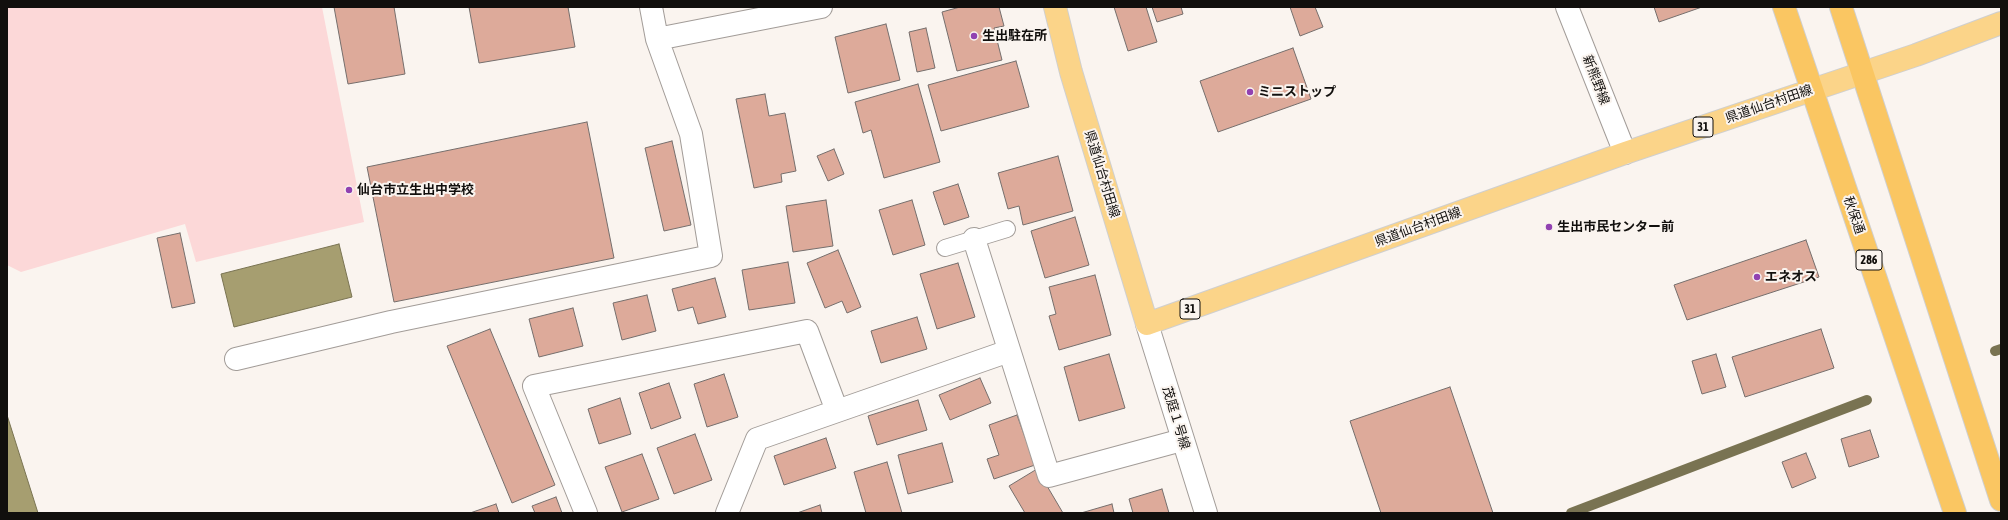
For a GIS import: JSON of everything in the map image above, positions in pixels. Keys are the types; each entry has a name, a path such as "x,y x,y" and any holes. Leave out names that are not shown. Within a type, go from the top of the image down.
{"highway":[{"name":"秋保通","path":"1784,7 1955,513"},
{"path":"1841,7 2001,500"}],"main road":[{"name":"県道仙台村田線","path":"1055,7 1071,72 1147,324 1625,153 1863,73 2001,23"}],"street":[{"path":"236,359 391,322 710,256 691,134 658,39 651,7"},
{"path":"658,39 821,7"},
{"name":"新熊野線","path":"1567,7 1625,153"},
{"path":"974,239 1049,476 1182,440"},
{"name":"茂庭１号線","path":"1147,324 1206,513"},
{"path":"586,513 534,386 807,331 837,411"},
{"path":"727,513 757,438 1009,350"}],"lane":[{"path":"945,248 1007,229"}],"shaded area":[{"path":"7,7 322,7 364,222 196,262 185,224 21,272 7,265"},
{"path":"339,244 352,297 234,327 221,274"},
{"path":"7,415 38,513 7,513"}],"building":[{"path":"334,7 394,7 405,74 348,84"},
{"path":"469,7 568,7 575,47 479,63"},
{"path":"960,7 999,7 1004,26 994,28 1002,60 957,71 942,12"},
{"path":"1114,7 1146,7 1157,42 1128,51"},
{"path":"1152,7 1181,7 1183,14 1157,22"},
{"path":"1290,7 1315,7 1323,27 1300,36"},
{"path":"1654,7 1702,7 1659,22"},
{"path":"886,24 900,80 848,93 835,37"},
{"path":"926,28 935,68 917,72 909,32"},
{"path":"1293,48 1311,99 1218,132 1200,81"},
{"path":"1016,61 1029,107 941,131 928,85"},
{"path":"918,84 940,162 884,178 871,130 863,133 855,102"},
{"path":"765,94 769,116 785,113 796,171 781,174 782,182 754,188 736,99"},
{"path":"587,122 614,258 394,302 367,167"},
{"path":"672,141 691,225 664,231 645,148"},
{"path":"834,149 844,174 828,181 817,156"},
{"path":"1058,156 1073,211 1023,225 1019,206 1008,209 998,173"},
{"path":"958,184 969,217 944,225 933,192"},
{"path":"826,200 833,246 793,252 786,206"},
{"path":"912,200 925,245 893,255 879,210"},
{"path":"1075,217 1089,265 1045,278 1031,231"},
{"path":"180,233 195,303 172,308 157,238"},
{"path":"1806,240 1819,277 1687,320 1674,285"},
{"path":"838,250 861,307 847,313 842,301 825,308 807,263"},
{"path":"788,262 795,303 749,310 742,270"},
{"path":"958,263 975,317 937,329 920,274"},
{"path":"1095,275 1111,335 1059,350 1049,316 1056,314 1049,287"},
{"path":"715,278 726,317 698,324 693,307 678,311 672,289"},
{"path":"647,295 656,331 622,340 613,303"},
{"path":"573,308 583,346 539,357 529,319"},
{"path":"917,317 927,349 881,363 871,331"},
{"path":"490,329 555,485 512,503 447,346"},
{"path":"1821,329 1834,368 1745,397 1732,357"},
{"path":"1109,354 1125,408 1079,421 1064,367"},
{"path":"1716,354 1726,387 1702,394 1692,361"},
{"path":"724,374 738,417 707,427 694,384"},
{"path":"980,378 991,403 950,420 939,395"},
{"path":"669,383 681,418 651,429 639,393"},
{"path":"1450,387 1493,513 1381,513 1350,421"},
{"path":"620,398 631,434 599,444 588,409"},
{"path":"918,400 927,430 877,445 868,416"},
{"path":"1017,415 1035,465 994,479 987,459 999,455 989,425"},
{"path":"1870,430 1879,457 1849,467 1841,439"},
{"path":"695,434 712,480 674,494 657,448"},
{"path":"826,438 836,468 784,485 774,456"},
{"path":"942,443 953,482 908,494 898,455"},
{"path":"1806,453 1816,478 1792,488 1782,462"},
{"path":"642,454 659,499 622,512 605,467"},
{"path":"887,462 902,513 866,513 854,472"},
{"path":"1037,469 1063,513 1025,513 1009,486"},
{"path":"1162,489 1169,513 1133,513 1129,499"},
{"path":"556,497 562,513 535,513 532,506"},
{"path":"496,504 499,513 470,513"},
{"path":"1112,504 1114,513 1081,513"},
{"path":"820,505 822,513 797,513"}],"waterway":[{"path":"1995,351 2001,349"},
{"path":"1571,513 1867,400"}],"place":[{"name":"生出駐在所","path":"974,36"},
{"name":"ミニストップ","path":"1250,92"},
{"name":"仙台市立生出中学校","path":"349,190"},
{"name":"生出市民センター前","path":"1549,227"},
{"name":"エネオス","path":"1757,277"}]}
